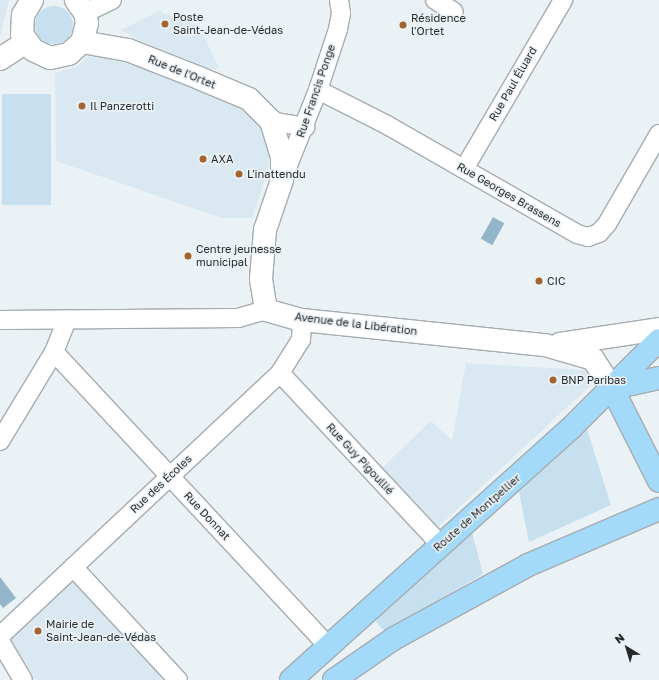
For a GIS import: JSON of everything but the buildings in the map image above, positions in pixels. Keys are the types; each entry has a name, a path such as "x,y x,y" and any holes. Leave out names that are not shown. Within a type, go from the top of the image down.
{"main road":[{"name":"Route de Montpellier","path":"290,680 327,645 441,545 612,388 659,340"},
{"path":"659,378 612,388 659,481"},
{"path":"334,680 393,639 528,565 659,509"}],"street":[{"path":"32,0 22,15 21,24 26,42 37,52 50,58 69,54 82,42 86,33 81,6 112,0"},
{"name":"Rue Francis Ponge","path":"282,180 305,127 338,29 341,13 340,0"},
{"path":"435,0 454,12"},
{"name":"Rue Paul Éluard","path":"464,169 563,0"},
{"path":"0,59 26,42"},
{"name":"Rue de l'Ortet","path":"82,42 128,50 199,78 249,99 271,121 282,157 282,180 265,230 261,279 266,310"},
{"name":"Rue Georges Brassens","path":"318,90 464,169 577,234 588,237 599,233 607,224 659,134"},
{"path":"271,121 305,127"},
{"path":"0,320 238,318 266,310"},
{"name":"Avenue de la Libération","path":"266,310 302,320 545,345 579,343 659,330"},
{"path":"0,441 54,352 67,320"},
{"name":"Rue des Écoles","path":"0,636 280,373 301,340 302,320"},
{"name":"Avenue de la Libération","path":"545,345 593,359 612,388"},
{"name":"Rue Donnat","path":"54,352 327,645"},
{"name":"Rue Guy Pigoullié","path":"280,373 441,545"},
{"path":"73,567 178,680"},
{"path":"0,640 23,680"}],"shaded area":[{"path":"0,0 9,0 0,37"},
{"path":"54,6 67,12 73,25 67,38 54,44 41,38 35,25 41,12"},
{"path":"161,10 163,13 199,26 219,68 212,69 142,42 121,30"},
{"path":"91,53 183,80 246,108 269,131 271,147 268,171 252,218 222,218 56,161 55,73 78,66"},
{"path":"2,94 51,94 51,205 2,205"},
{"path":"493,217 504,223 492,245 481,239"},
{"path":"466,363 586,370 590,386 438,527 382,468 431,421 452,440"},
{"path":"587,429 611,505 529,542 519,492"},
{"path":"472,532 483,574 387,631 381,628 376,622 379,617"},
{"path":"0,577 16,598 3,608 0,604"},
{"path":"73,580 167,680 36,680 10,639"}],"place":[{"name":"Poste Saint-Jean-de-Védas","path":"165,24"},
{"name":"Résidence l'Ortet","path":"403,25"},
{"name":"Il Panzerotti","path":"82,106"},
{"name":"AXA","path":"203,159"},
{"name":"L'inattendu","path":"239,174"},
{"name":"Centre jeunesse municipal","path":"188,256"},
{"name":"CIC","path":"539,281"},
{"name":"BNP Paribas","path":"553,380"},
{"name":"Mairie de Saint-Jean-de-Védas","path":"38,631"}]}
